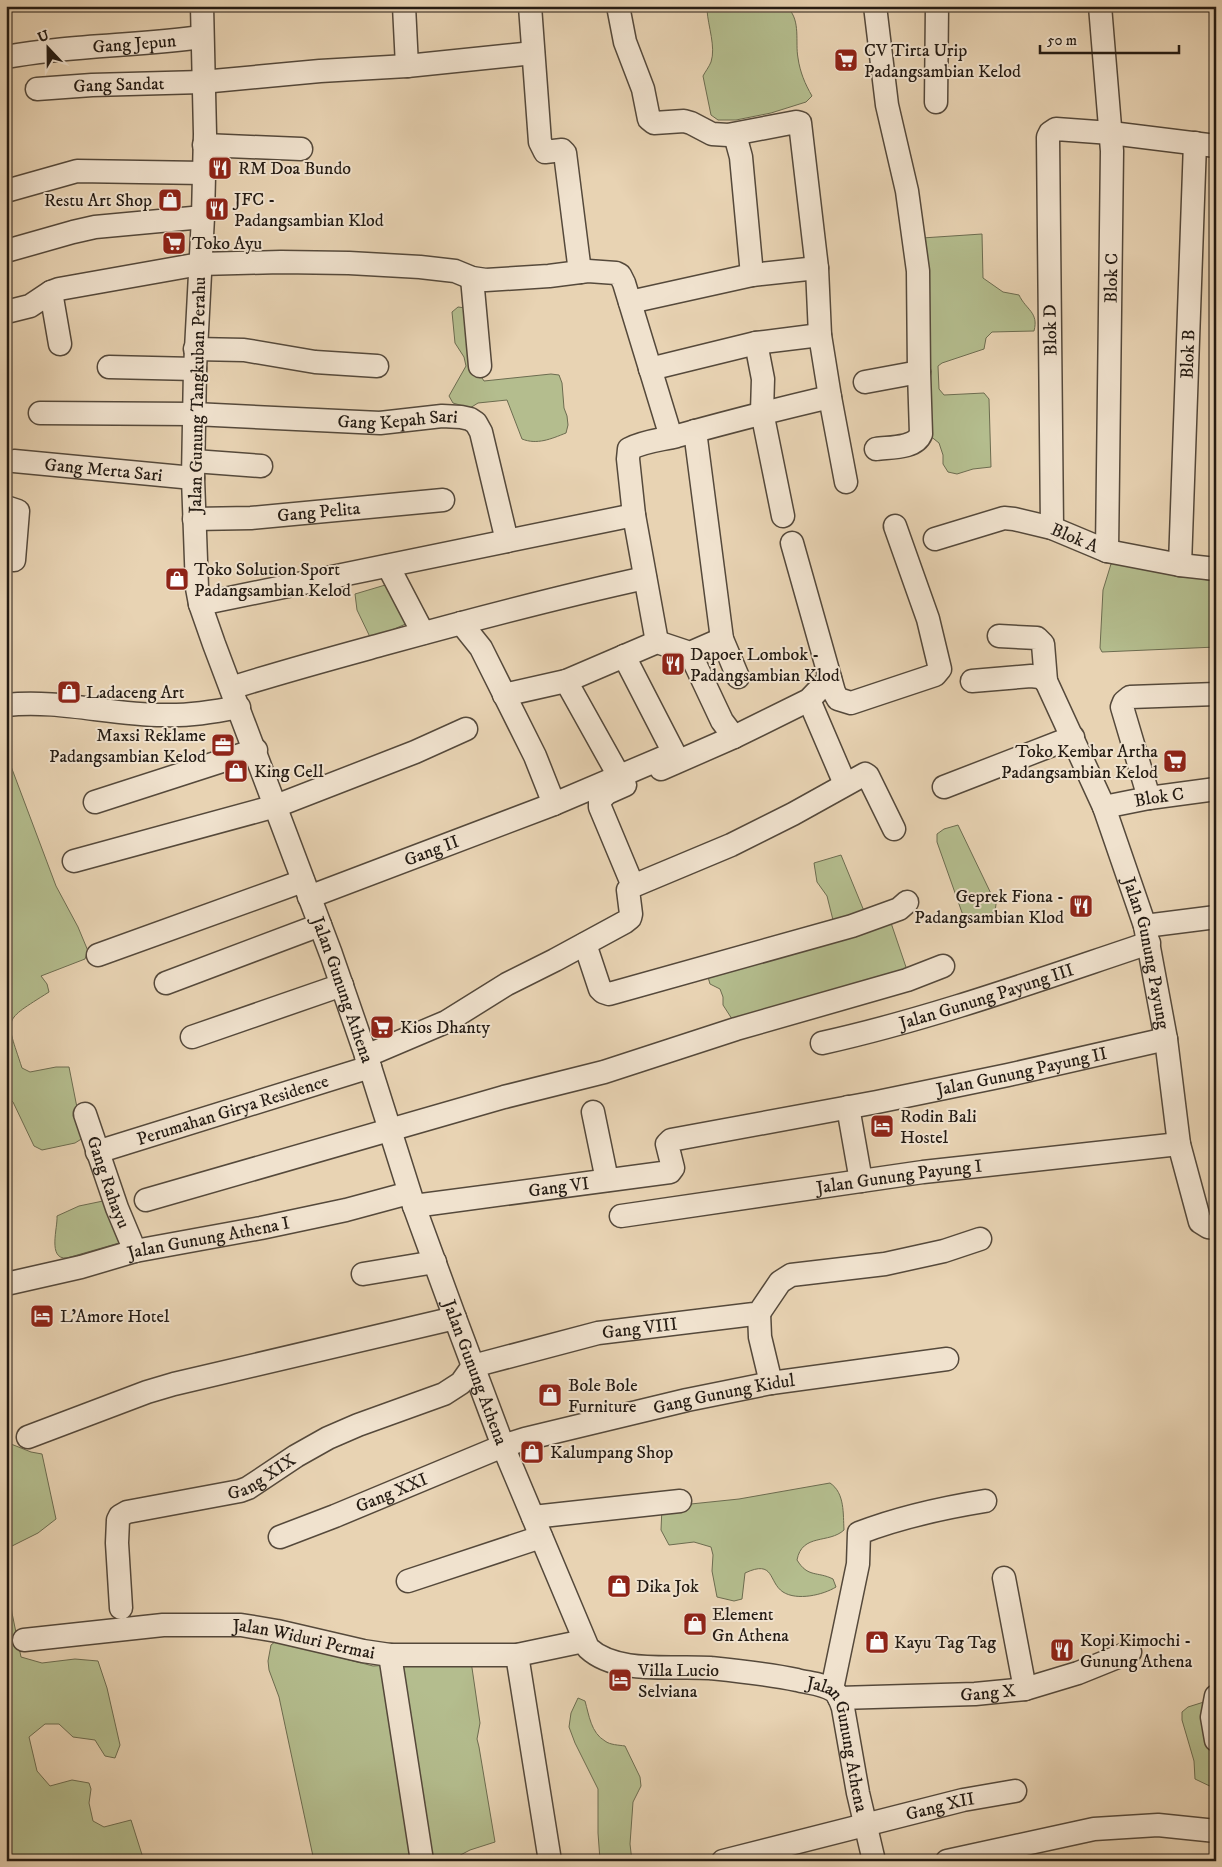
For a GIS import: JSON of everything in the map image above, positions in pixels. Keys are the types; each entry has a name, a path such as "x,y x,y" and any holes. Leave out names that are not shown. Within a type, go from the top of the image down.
{"street":[{"name":"Jalan Gunung Tangkuban Perahu","path":"202,6 204,173 195,359 193,470 195,577 200,604 235,697"},
{"path":"404,6 407,66"},
{"path":"530,6 540,142 545,152 562,150 565,153 580,272"},
{"path":"618,6 625,42 643,89 649,119 654,123 684,121 712,134 735,135 796,122 800,123 817,268 820,335 846,482"},
{"path":"875,6 887,105 907,191 918,271 921,434 919,440 912,444 876,449"},
{"path":"936,102 937,6"},
{"name":"Blok C","path":"1100,6 1112,152 1107,551"},
{"name":"Gang Jepun","path":"6,57 71,49 158,43 201,37"},
{"name":"Gang Sandat","path":"37,89 92,85 202,82 330,70 407,66 533,52"},
{"name":"Blok D","path":"1052,528 1048,136 1056,129 1111,133"},
{"path":"1111,133 1205,145"},
{"path":"735,135 740,157 752,276"},
{"path":"204,145 301,149"},
{"name":"Blok B","path":"1180,565 1205,145"},
{"path":"6,191 78,171 204,173"},
{"path":"6,252 73,232 203,217"},
{"path":"6,312 30,306 51,292 126,276 200,264 349,263 420,267 455,271 472,278 505,280 595,271 616,273 620,276 630,302 671,438"},
{"path":"630,302 752,276 817,268"},
{"path":"472,278 480,366"},
{"path":"51,292 60,344"},
{"path":"650,368 756,343 820,335"},
{"path":"756,343 763,379 762,412 782,516"},
{"path":"109,367 195,359 244,350 315,362 377,366"},
{"path":"865,382 919,372"},
{"path":"657,642 634,515 628,459 630,449 762,412 830,397"},
{"path":"40,414 194,414"},
{"name":"Gang Kepah Sari","path":"194,414 380,423 442,416 470,419 476,423 481,432 507,541"},
{"path":"695,431 722,639 738,677"},
{"name":"Gang Merta Sari","path":"14,461 193,470 261,466"},
{"name":"Gang Pelita","path":"194,519 251,518 443,500"},
{"path":"6,506 18,511 14,560"},
{"path":"200,604 634,515"},
{"name":"Blok A","path":"935,538 1004,518 1014,519 1052,528 1107,551 1180,565 1216,569"},
{"path":"792,543 830,678 838,699 851,703 935,675 940,669 928,619 896,526"},
{"path":"388,566 423,634"},
{"path":"6,705 50,704 162,715 194,714 235,697 297,667 579,592 646,578"},
{"path":"460,623 481,648 535,756 554,804"},
{"path":"999,636 1037,638 1043,644 1046,680"},
{"path":"504,695 566,680 657,642 690,653 722,639"},
{"path":"690,653 722,720 734,737"},
{"name":"Gang II","path":"98,955 306,889 554,804 674,752 624,656"},
{"path":"972,681 1031,676 1046,680"},
{"path":"830,678 809,700 734,737 607,793 600,800 600,808 632,886 731,846 865,774 894,830"},
{"path":"566,680 619,776"},
{"name":"Jalan Gunung Payung","path":"1046,680 1104,808 1147,935 1166,1039 1179,1144 1200,1222 1208,1227 1216,1228"},
{"path":"1149,798 1122,707 1124,702 1130,697 1216,694"},
{"name":"Jalan Gunung Athena","path":"235,697 342,985 412,1200 455,1318 503,1446 584,1641 597,1657 610,1662 638,1666 707,1668 777,1676 836,1694 843,1708 850,1755 874,1861"},
{"path":"809,700 845,784"},
{"path":"74,862 276,806 415,752 466,729"},
{"path":"944,787 1073,738"},
{"path":"95,802 256,750"},
{"name":"Blok C","path":"1104,808 1149,798 1216,789"},
{"name":"Perumahan Girya Residence","path":"97,1152 368,1061 446,1022 507,984 585,944 630,918 628,890 632,886"},
{"path":"585,944 600,989 609,994 852,926 899,909 907,902"},
{"name":"Jalan Gunung Payung III","path":"822,1043 872,1032 916,1019 1147,935 1216,917"},
{"path":"166,983 320,925"},
{"path":"146,1200 504,1096 604,1072 736,1029 907,980 943,966"},
{"path":"192,1037 342,985"},
{"name":"Jalan Gunung Payung II","path":"671,1140 1008,1075 1166,1039"},
{"path":"848,1107 861,1181"},
{"path":"593,1112 607,1180"},
{"name":"Gang Rahayu","path":"85,1114 117,1208 135,1250"},
{"name":"Gang VI","path":"412,1200 607,1180 672,1171 667,1144 671,1140"},
{"name":"Jalan Gunung Payung I","path":"621,1216 923,1172 1179,1144"},
{"name":"Jalan Gunung Athena I","path":"6,1284 81,1267 135,1250 261,1228 346,1210 412,1200"},
{"path":"771,1383 760,1337 758,1313 780,1282 791,1275 885,1264 944,1251 980,1239"},
{"path":"363,1274 435,1262"},
{"name":"Gang VIII","path":"474,1366 598,1333 758,1313"},
{"path":"28,1437 147,1392 174,1384 455,1318"},
{"name":"Gang Gunung Kidul","path":"503,1446 687,1400 771,1383 947,1359"},
{"name":"Gang XIX","path":"120,1608 117,1543 118,1520 122,1514 248,1488 296,1456 328,1438 358,1425 444,1394 461,1384 474,1366"},
{"name":"Gang XXI","path":"280,1537 336,1516 503,1446"},
{"path":"408,1581 537,1527 680,1500"},
{"path":"836,1694 858,1564 859,1533 929,1510 986,1501"},
{"path":"1004,1578 1025,1689"},
{"name":"Jalan Widuri Permai","path":"24,1640 163,1625 241,1625 390,1655 517,1655 584,1641"},
{"name":"Gang X","path":"836,1694 975,1694 1025,1689 1078,1673 1130,1652"},
{"path":"390,1655 422,1861"},
{"path":"517,1655 550,1861"},
{"path":"1216,1696 1212,1717 1216,1740"},
{"name":"Gang XII","path":"723,1861 963,1800 1015,1791"},
{"path":"947,1861 1094,1829 1158,1825 1216,1831"}],"green space":[{"path":"788,8 795,19 800,68 812,96 806,102 771,113 736,120 718,120 711,115 703,76 712,56 707,10"},
{"path":"982,234 983,278 1003,292 1019,295 1033,315 1035,325 1034,331 992,332 986,338 984,349 938,366 939,389 944,395 984,393 989,399 991,467 973,469 957,474 948,472 943,464 943,455 939,443 929,435 922,238"},
{"path":"458,307 466,308 476,369 484,381 551,374 559,375 567,416 568,425 566,433 544,440 528,441 522,439 507,400 478,403 470,408 453,403 449,396 466,366 464,357 455,343 452,312"},
{"path":"1120,561 1216,582 1216,647 1102,652 1100,648 1103,590 1111,564"},
{"path":"392,583 408,623 378,636 370,637 357,610 355,594"},
{"path":"6,761 9,761 56,886 78,927 88,951 85,959 41,976 47,984 49,992 23,1009 15,1016 12,1022 12,1038 22,1068 30,1072 56,1067 69,1067 83,1138 75,1143 42,1150 34,1146 13,1102 6,1095"},
{"path":"958,825 996,904 995,912 978,919 965,921 937,842 937,834 944,829"},
{"path":"841,855 864,911 833,920 827,896 817,882 814,863"},
{"path":"889,917 908,973 732,1019 723,1005 720,989 710,984 706,970"},
{"path":"103,1201 120,1239 119,1243 67,1258 57,1254 55,1242 57,1216 79,1206"},
{"path":"6,1442 31,1452 42,1454 56,1519 38,1533 6,1549"},
{"path":"830,1483 835,1487 841,1498 844,1530 831,1537 810,1542 804,1546 797,1560 809,1572 833,1579 836,1587 810,1596 789,1595 778,1588 766,1570 755,1569 745,1573 742,1599 734,1601 717,1597 712,1571 713,1555 711,1547 694,1542 669,1545 661,1530 662,1507 739,1499"},
{"path":"6,1566 12,1613 21,1657 42,1663 75,1659 98,1661 107,1688 120,1745 115,1758 105,1756 95,1740 73,1737 59,1724 45,1724 29,1737 37,1771 50,1786 72,1780 89,1783 91,1789 89,1803 93,1821 104,1827 131,1820 144,1861 6,1861"},
{"path":"276,1641 373,1666 471,1661 480,1723 477,1739 495,1842 470,1850 449,1861 314,1861 279,1697 269,1670 268,1661 271,1645"},
{"path":"578,1698 585,1701 591,1723 600,1738 615,1745 625,1746 640,1777 641,1786 633,1802 630,1844 632,1861 600,1860 598,1789 569,1727 571,1713"},
{"path":"1207,1701 1216,1752 1216,1789 1195,1779 1194,1761 1182,1720 1182,1712 1188,1707"}],"place":[{"name":"CV Tirta Urip Padangsambian Kelod","path":"846,60"},
{"name":"RM Doa Bundo","path":"220,168"},
{"name":"Restu Art Shop","path":"170,200"},
{"name":"JFC - Padangsambian Klod","path":"217,209"},
{"name":"Toko Ayu","path":"174,243"},
{"name":"Toko Solution Sport Padangsambian Kelod","path":"177,579"},
{"name":"Dapoer Lombok - Padangsambian Klod","path":"673,664"},
{"name":"Ladaceng Art","path":"69,692"},
{"name":"Maxsi Reklame Padangsambian Kelod","path":"223,745"},
{"name":"Toko Kembar Artha Padangsambian Kelod","path":"1175,761"},
{"name":"King Cell","path":"236,771"},
{"name":"Geprek Fiona - Padangsambian Klod","path":"1081,906"},
{"name":"Kios Dhanty","path":"382,1027"},
{"name":"Rodin Bali Hostel","path":"882,1126"},
{"name":"L'Amore Hotel","path":"42,1316"},
{"name":"Bole Bole Furniture","path":"550,1395"},
{"name":"Kalumpang Shop","path":"532,1452"},
{"name":"Dika Jok","path":"619,1586"},
{"name":"Element Gn Athena","path":"695,1624"},
{"name":"Kayu Tag Tag","path":"877,1642"},
{"name":"Kopi Kimochi - Gunung Athena","path":"1062,1650"},
{"name":"Villa Lucio Selviana","path":"620,1680"}]}
